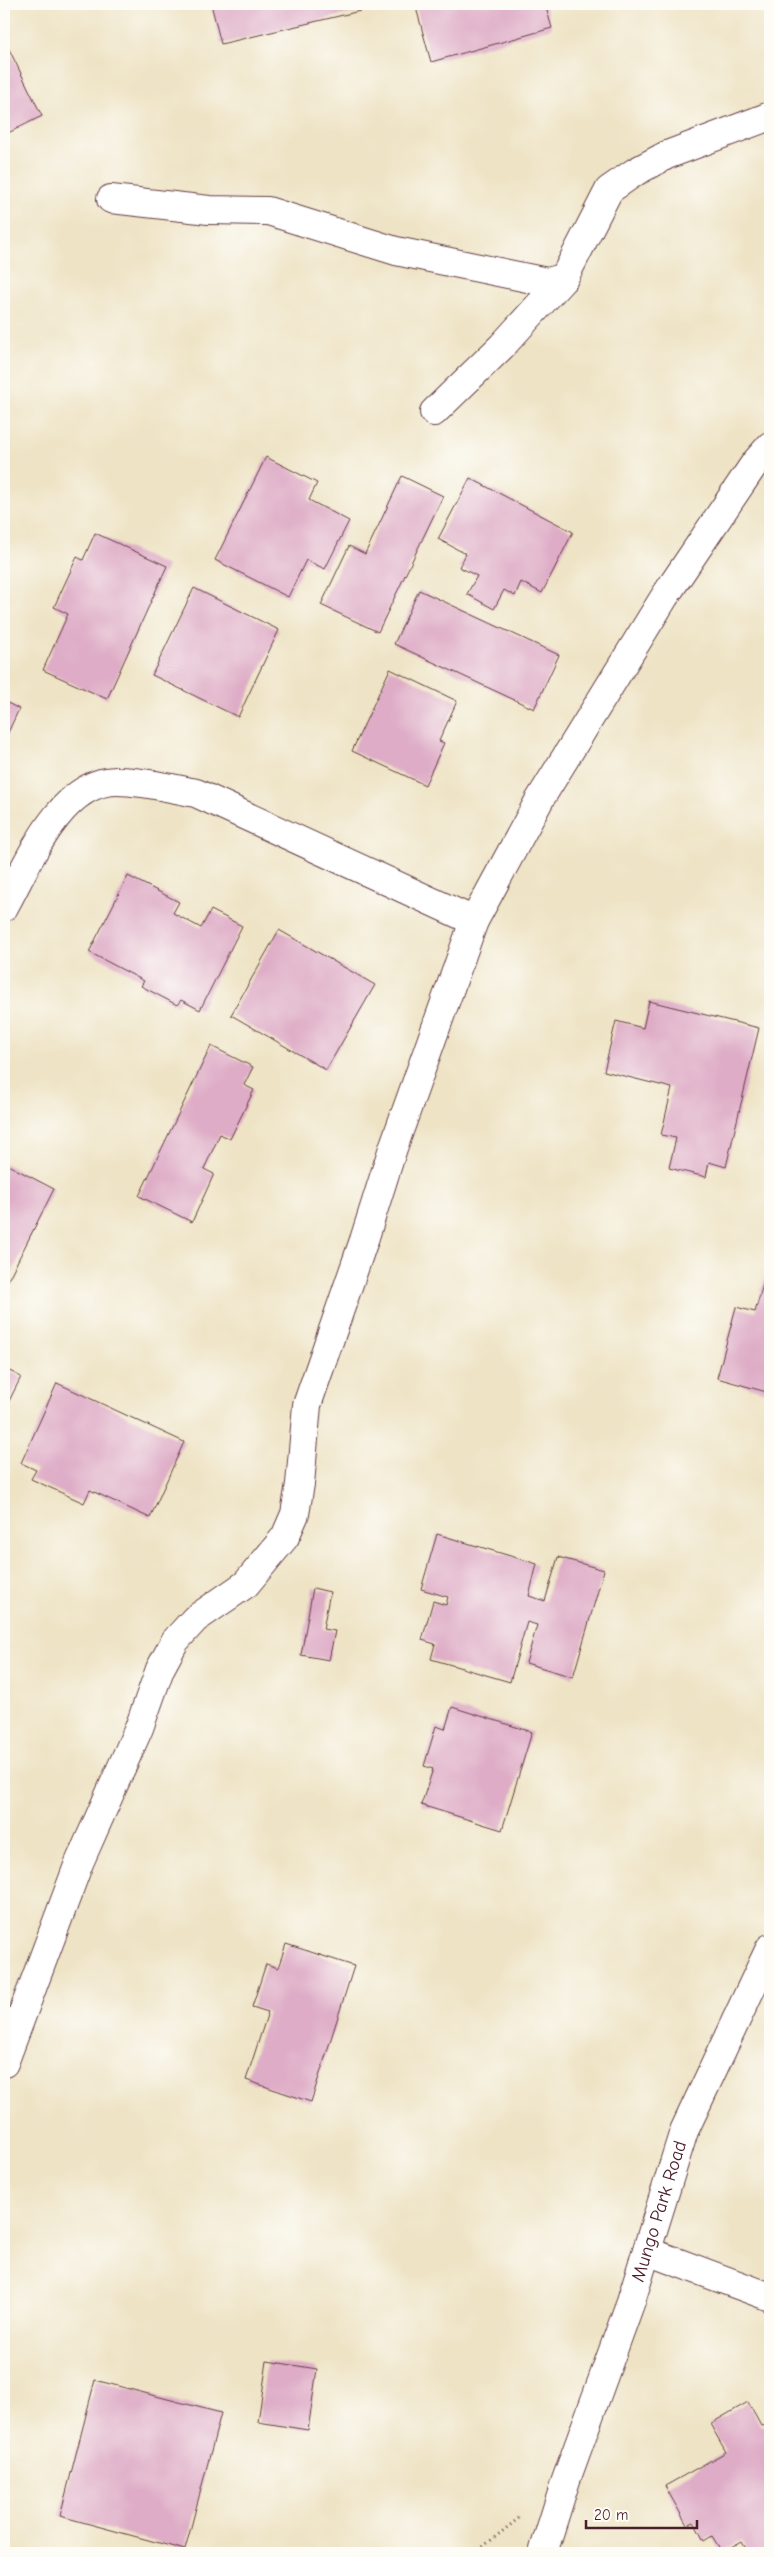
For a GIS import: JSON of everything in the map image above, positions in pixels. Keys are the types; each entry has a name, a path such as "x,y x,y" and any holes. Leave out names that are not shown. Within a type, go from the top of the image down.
{"street":[{"path":"434,412 502,346 564,278 609,190 635,172 667,155 770,116"},
{"path":"111,199 209,210 268,211 396,251 547,282 564,278"},
{"path":"4,2064 79,1863 139,1728 160,1669 175,1641 195,1619 246,1584 285,1537 296,1504 307,1405 364,1240 393,1148 474,920 540,799 665,596 755,463 770,446"},
{"path":"4,907 55,816 94,786 114,781 149,784 196,793 474,920"},
{"name":"Mungo Park Road","path":"543,2553 566,2480 647,2251 684,2131 770,1948"},
{"path":"647,2251 770,2297"}],"building":[{"path":"211,4 358,4 360,11 221,44"},
{"path":"415,4 545,4 552,28 431,62"},
{"path":"4,39 42,116 4,135"},
{"path":"266,457 317,483 309,500 349,521 325,569 306,560 288,597 215,560"},
{"path":"402,476 443,496 378,632 321,605 349,546 365,554"},
{"path":"470,478 573,532 542,593 521,582 515,596 504,590 494,609 467,594 477,576 459,567 466,554 438,539"},
{"path":"95,533 167,566 107,699 43,670 68,614 54,607 77,557 83,560"},
{"path":"194,588 279,630 238,717 152,675"},
{"path":"419,590 559,655 534,709 394,644"},
{"path":"390,669 457,701 439,741 444,743 425,785 352,751"},
{"path":"4,701 19,709 4,741"},
{"path":"128,876 179,902 173,913 201,928 211,910 242,926 200,1010 181,1000 177,1005 141,986 144,981 89,952"},
{"path":"279,930 375,985 326,1070 231,1015"},
{"path":"649,1001 759,1028 726,1167 709,1162 706,1177 669,1168 676,1138 661,1135 672,1088 604,1071 616,1021 643,1028"},
{"path":"211,1046 253,1067 244,1085 254,1090 230,1139 220,1134 204,1169 214,1174 192,1222 139,1196"},
{"path":"4,1163 54,1189 4,1288"},
{"path":"766,1274 770,1275 770,1393 717,1378 736,1307 755,1312"},
{"path":"4,1368 21,1377 4,1411"},
{"path":"57,1383 184,1442 150,1518 90,1490 84,1503 31,1479 36,1470 21,1463"},
{"path":"437,1534 537,1564 529,1596 545,1601 558,1557 604,1570 573,1677 526,1663 537,1625 527,1622 510,1682 431,1659 435,1644 422,1640 433,1601 446,1605 448,1597 421,1589"},
{"path":"313,1588 330,1592 323,1629 335,1631 329,1660 301,1655"},
{"path":"452,1707 532,1732 502,1830 421,1805 433,1769 424,1766 436,1726 445,1729"},
{"path":"286,1944 354,1966 311,2102 246,2080 268,2012 252,2007 266,1964 278,1968"},
{"path":"267,2361 317,2369 308,2430 258,2422"},
{"path":"95,2380 221,2413 185,2550 60,2516"},
{"path":"748,2402 761,2426 770,2424 770,2553 749,2553 742,2541 722,2552 712,2536 704,2541 694,2522 687,2525 665,2486 726,2452 710,2424"}]}
